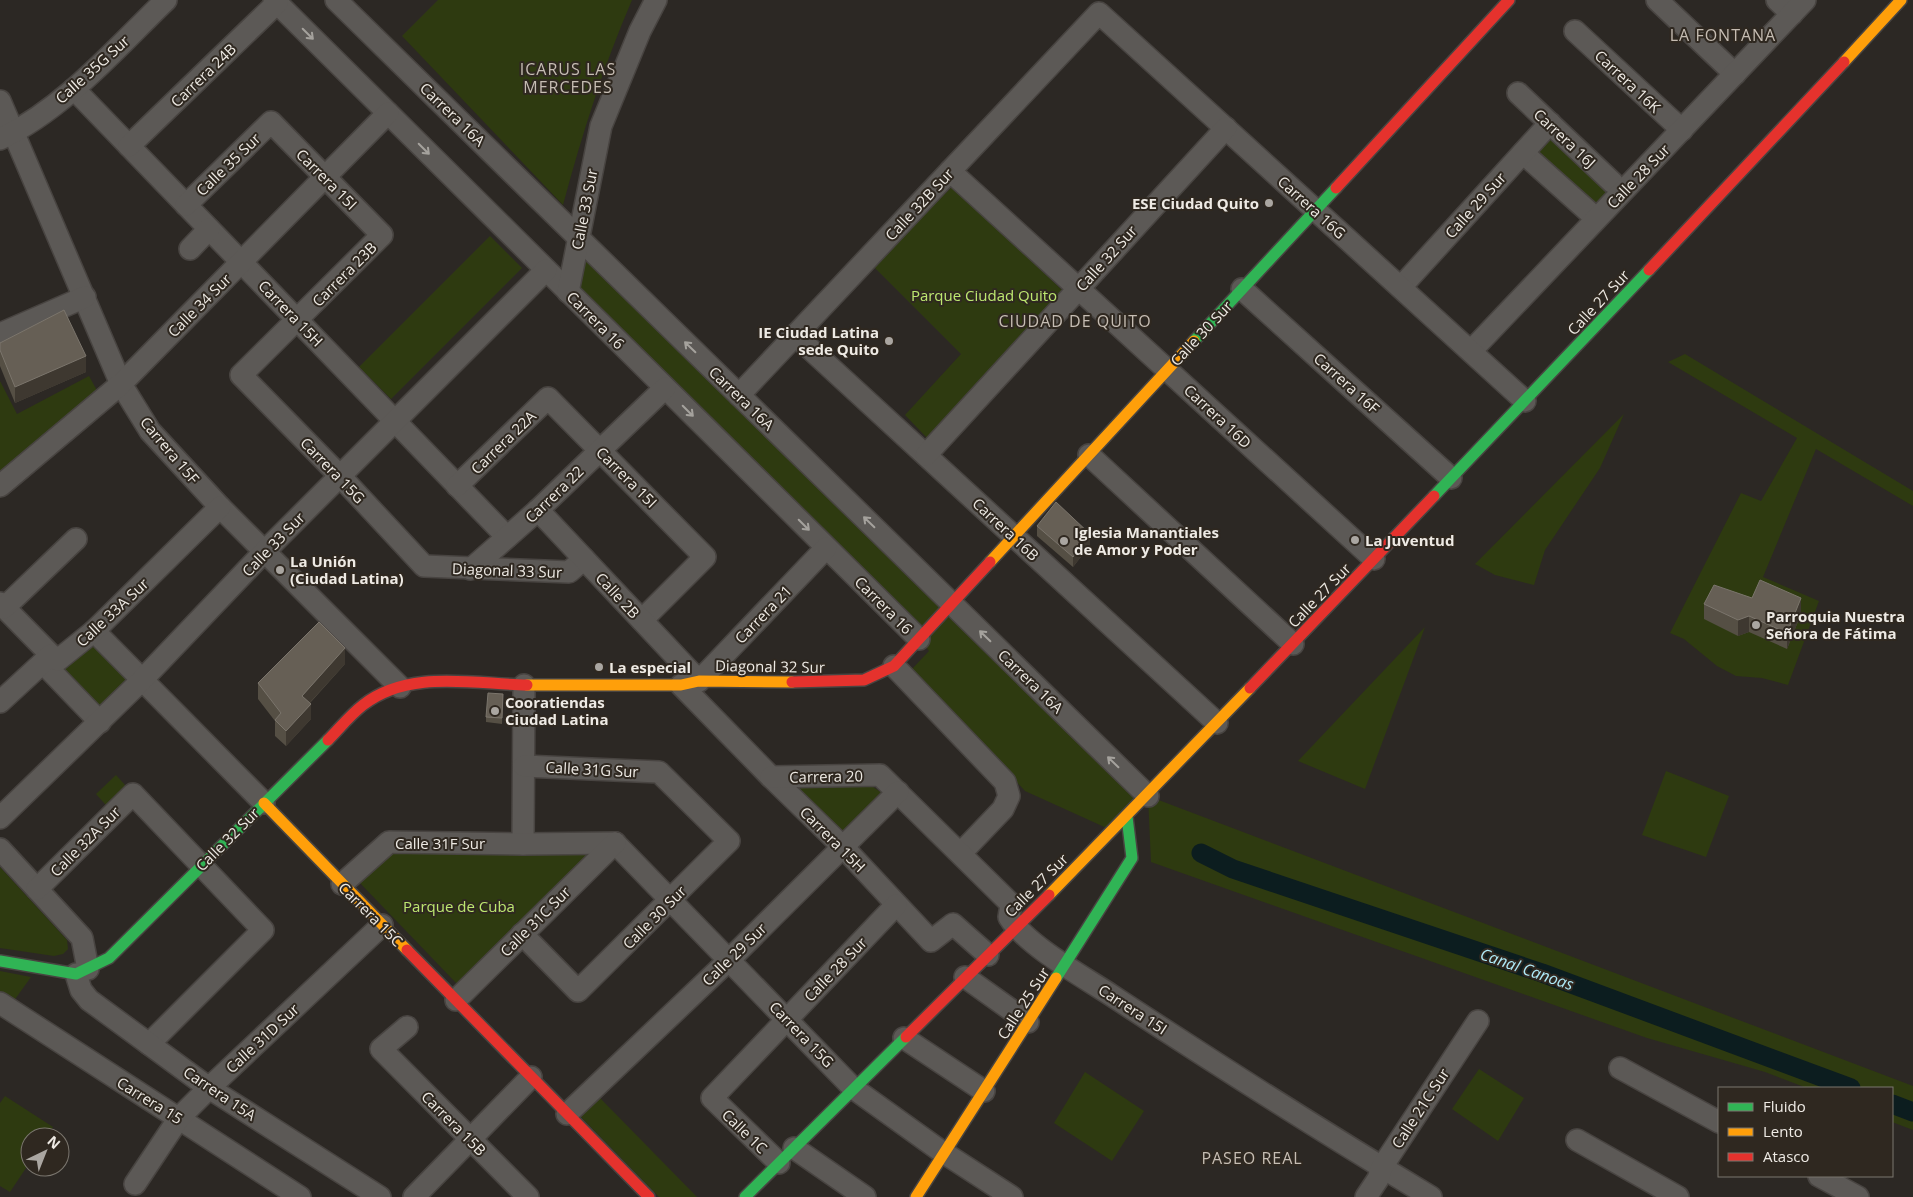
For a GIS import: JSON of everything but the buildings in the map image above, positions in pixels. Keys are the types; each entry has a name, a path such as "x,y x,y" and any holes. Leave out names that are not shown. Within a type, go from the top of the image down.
{"street":[{"name":"Carrera 16A","path":"336,0 1148,796"},
{"name":"Calle 33 Sur","path":"568,292 601,126 640,31 656,0"},
{"name":"Calle 30 Sur","path":"894,666 1508,0"},
{"path":"1656,0 1734,74"},
{"name":"Calle 27 Sur","path":"744,1197 1127,818 1525,401 1901,0"},
{"name":"Carrera 16","path":"276,2 919,639"},
{"name":"Carrera 24B","path":"129,146 276,2"},
{"name":"Calle 35G Sur","path":"7,136 74,89 157,3"},
{"name":"Calle 28 Sur","path":"1471,351 1734,74 1791,5"},
{"name":"Carrera 16G","path":"1099,13 1525,401"},
{"name":"Calle 32B Sur","path":"739,395 1099,13"},
{"name":"Carrera 16K","path":"1574,31 1682,130"},
{"name":"Carrera 15H","path":"74,89 507,537"},
{"name":"Carrera 16J","path":"1518,93 1613,183"},
{"name":"Carrera 15F","path":"0,101 7,136 84,297 121,384 150,431 220,507 400,687"},
{"name":"Calle 34 Sur","path":"0,486 121,384 388,114"},
{"name":"Carrera 15I","path":"270,122 382,235"},
{"name":"Calle 35 Sur","path":"186,205 270,122"},
{"name":"Calle 29 Sur","path":"1401,288 1550,123"},
{"name":"Calle 32 Sur","path":"926,455 1226,128"},
{"path":"1523,153 1589,212"},
{"name":"Carrera 16D","path":"950,171 1374,559"},
{"path":"190,249 209,229"},
{"name":"Carrera 23B","path":"241,375 382,235"},
{"name":"Calle 33 Sur","path":"0,818 142,680 264,552 546,270"},
{"name":"Carrera 16F","path":"1242,289 1452,478"},
{"path":"0,334 84,297"},
{"name":"Carrera 16B","path":"796,335 1217,723"},
{"name":"Carrera 15G","path":"241,375 340,476 424,566"},
{"name":"Carrera 22","path":"471,569 538,510 665,388"},
{"name":"Carrera 15I","path":"548,398 705,557 642,620"},
{"name":"Carrera 22A","path":"457,486 548,398"},
{"path":"1089,455 1293,644"},
{"name":"Calle 33A Sur","path":"0,702 47,659 58,660 94,630 220,507"},
{"name":"Calle 2B","path":"538,510 642,620 690,683"},
{"path":"76,539 2,605 100,722"},
{"name":"Carrera 21","path":"690,683 826,548"},
{"name":"Diagonal 33 Sur","path":"424,566 569,572 584,559"},
{"name":"Carrera 15C","path":"94,630 649,1197"},
{"path":"894,666 1005,782 1009,796 1003,809 961,854"},
{"name":"Diagonal 32 Sur","path":"400,687 433,681 524,685 842,682 864,680 894,666"},
{"name":"Carrera 15H","path":"690,683 771,777 844,848 931,941 953,924 988,955"},
{"path":"523,844 524,685"},
{"name":"Calle 32 Sur","path":"82,972 109,958 120,948 202,864 364,705 381,694 400,687"},
{"name":"Calle 31G Sur","path":"524,766 659,772 729,842"},
{"name":"Carrera 20","path":"771,777 880,775 898,792"},
{"path":"898,792 1009,902 1009,918 1015,927"},
{"name":"Calle 29 Sur","path":"567,1114 729,960 844,848 898,792"},
{"name":"Calle 32A Sur","path":"37,889 133,794 202,864"},
{"name":"Calle 25 Sur","path":"916,1197 1132,858 1127,818"},
{"name":"Calle 31F Sur","path":"342,884 389,842 615,843"},
{"name":"Calle 30 Sur","path":"522,934 578,991 729,842"},
{"name":"Carrera 15G","path":"615,843 853,1088 944,1154 1012,1197"},
{"name":"Calle 31C Sur","path":"456,1000 615,843"},
{"name":"Carrera 15A","path":"0,849 82,938 80,990 89,1000 209,1088 380,1197"},
{"path":"149,1044 263,930 202,864"},
{"name":"Calle 28 Sur","path":"712,1098 896,905"},
{"name":"Calle 31D Sur","path":"135,1184 179,1118 382,924"},
{"name":"Carrera 15I","path":"1015,927 1065,964 1190,1046 1431,1197"},
{"path":"0,961 82,972"},
{"path":"965,977 1028,1022"},
{"name":"Carrera 15","path":"0,1003 300,1197"},
{"name":"Calle 21C Sur","path":"1366,1197 1378,1179 1382,1167 1478,1021"},
{"name":"Carrera 15B","path":"407,1027 381,1049 528,1197"},
{"path":"904,1038 984,1091"},
{"path":"1620,1068 1718,1121"},
{"path":"414,1197 531,1077"},
{"name":"Calle 1C","path":"712,1098 779,1163"},
{"path":"1577,1140 1678,1197"},
{"path":"794,1148 865,1197"},
{"path":"1822,1177 1853,1188"}],"green space":[{"path":"438,0 632,0 594,101 563,205 402,36"},
{"path":"1551,132 1613,189 1593,211 1530,154"},
{"name":"Parque Ciudad Quito","path":"953,186 1065,293 927,438 905,415 961,354 872,265"},
{"path":"490,236 522,268 391,399 359,367"},
{"path":"587,252 1148,796 1111,830 1025,791 912,669 929,651 919,639 568,292"},
{"path":"1685,354 1913,491 1913,506 1816,449 1763,577 1819,601 1788,685 1762,678 1736,676 1717,666 1684,639 1670,633 1741,493 1761,501 1797,438 1668,362"},
{"path":"89,376 100,396 0,477 0,381 17,414"},
{"path":"1624,414 1600,468 1545,550 1534,585 1495,575 1475,564"},
{"path":"1425,627 1365,789 1298,761"},
{"path":"86,638 132,684 104,710 60,664"},
{"path":"1666,771 1729,796 1706,857 1642,835"},
{"path":"116,775 133,794 113,813 96,794"},
{"path":"791,787 873,787 885,795 843,835"},
{"path":"1148,796 1913,1086 1913,1130 1893,1122 1893,1087 1804,1087 1765,1072 1647,1038 1151,862"},
{"name":"Parque de Cuba","path":"390,849 596,853 458,985 358,881"},
{"path":"0,867 67,940 68,949 63,954 54,956 0,948"},
{"path":"0,971 31,977 8,1009 0,1003"},
{"path":"1479,1069 1524,1098 1498,1141 1452,1109"},
{"path":"1085,1072 1144,1111 1112,1161 1054,1123"},
{"path":"5,1096 53,1127 20,1127 20,1177 10,1192 0,1186 0,1103"},
{"path":"600,1098 697,1197 659,1197 581,1117"}],"waterway":[{"name":"Canal Canoas","path":"1201,853 1233,869 1542,973 1848,1087"},
{"name":"Canal Canoas","path":"1893,1104 1913,1112"}],"traffic: fast":[{"path":"1194,341 1336,188"},
{"path":"1434,496 1649,270"},
{"path":"0,961 76,974 109,958 328,740"},
{"path":"1056,978 1132,858 1127,817"},
{"path":"745,1197 906,1037"}],"traffic: slow":[{"path":"1844,62 1901,0"},
{"path":"990,562 1194,341"},
{"path":"527,685 681,685 699,681 792,682"},
{"path":"1049,895 1250,688"},
{"path":"264,803 407,950"},
{"path":"916,1197 1056,978"}],"traffic: jam":[{"path":"1336,188 1509,0"},
{"path":"1649,270 1844,62"},
{"path":"1250,688 1434,496"},
{"path":"792,682 864,680 894,666 990,562"},
{"path":"328,740 363,705 381,694 400,687 442,681 527,685"},
{"path":"906,1037 1049,895"},
{"path":"407,950 649,1197"}],"place":[{"name":"ESE Ciudad Quito","path":"1269,203"},
{"name":"IE Ciudad Latina sede Quito","path":"889,341"},
{"name":"La Juventud","path":"1355,540"},
{"name":"Iglesia Manantiales de Amor y Poder","path":"1064,541"},
{"name":"La Unión (Ciudad Latina)","path":"280,570"},
{"name":"Parroquia Nuestra Señora de Fátima","path":"1756,625"},
{"name":"La especial","path":"599,667"},
{"name":"Cooratiendas Ciudad Latina","path":"495,711"}],"district":[{"name":"LA FONTANA","path":"1723,35"},
{"name":"ICARUS LAS MERCEDES","path":"568,78"},
{"name":"CIUDAD DE QUITO","path":"1075,321"},
{"name":"PASEO REAL","path":"1252,1158"}]}
